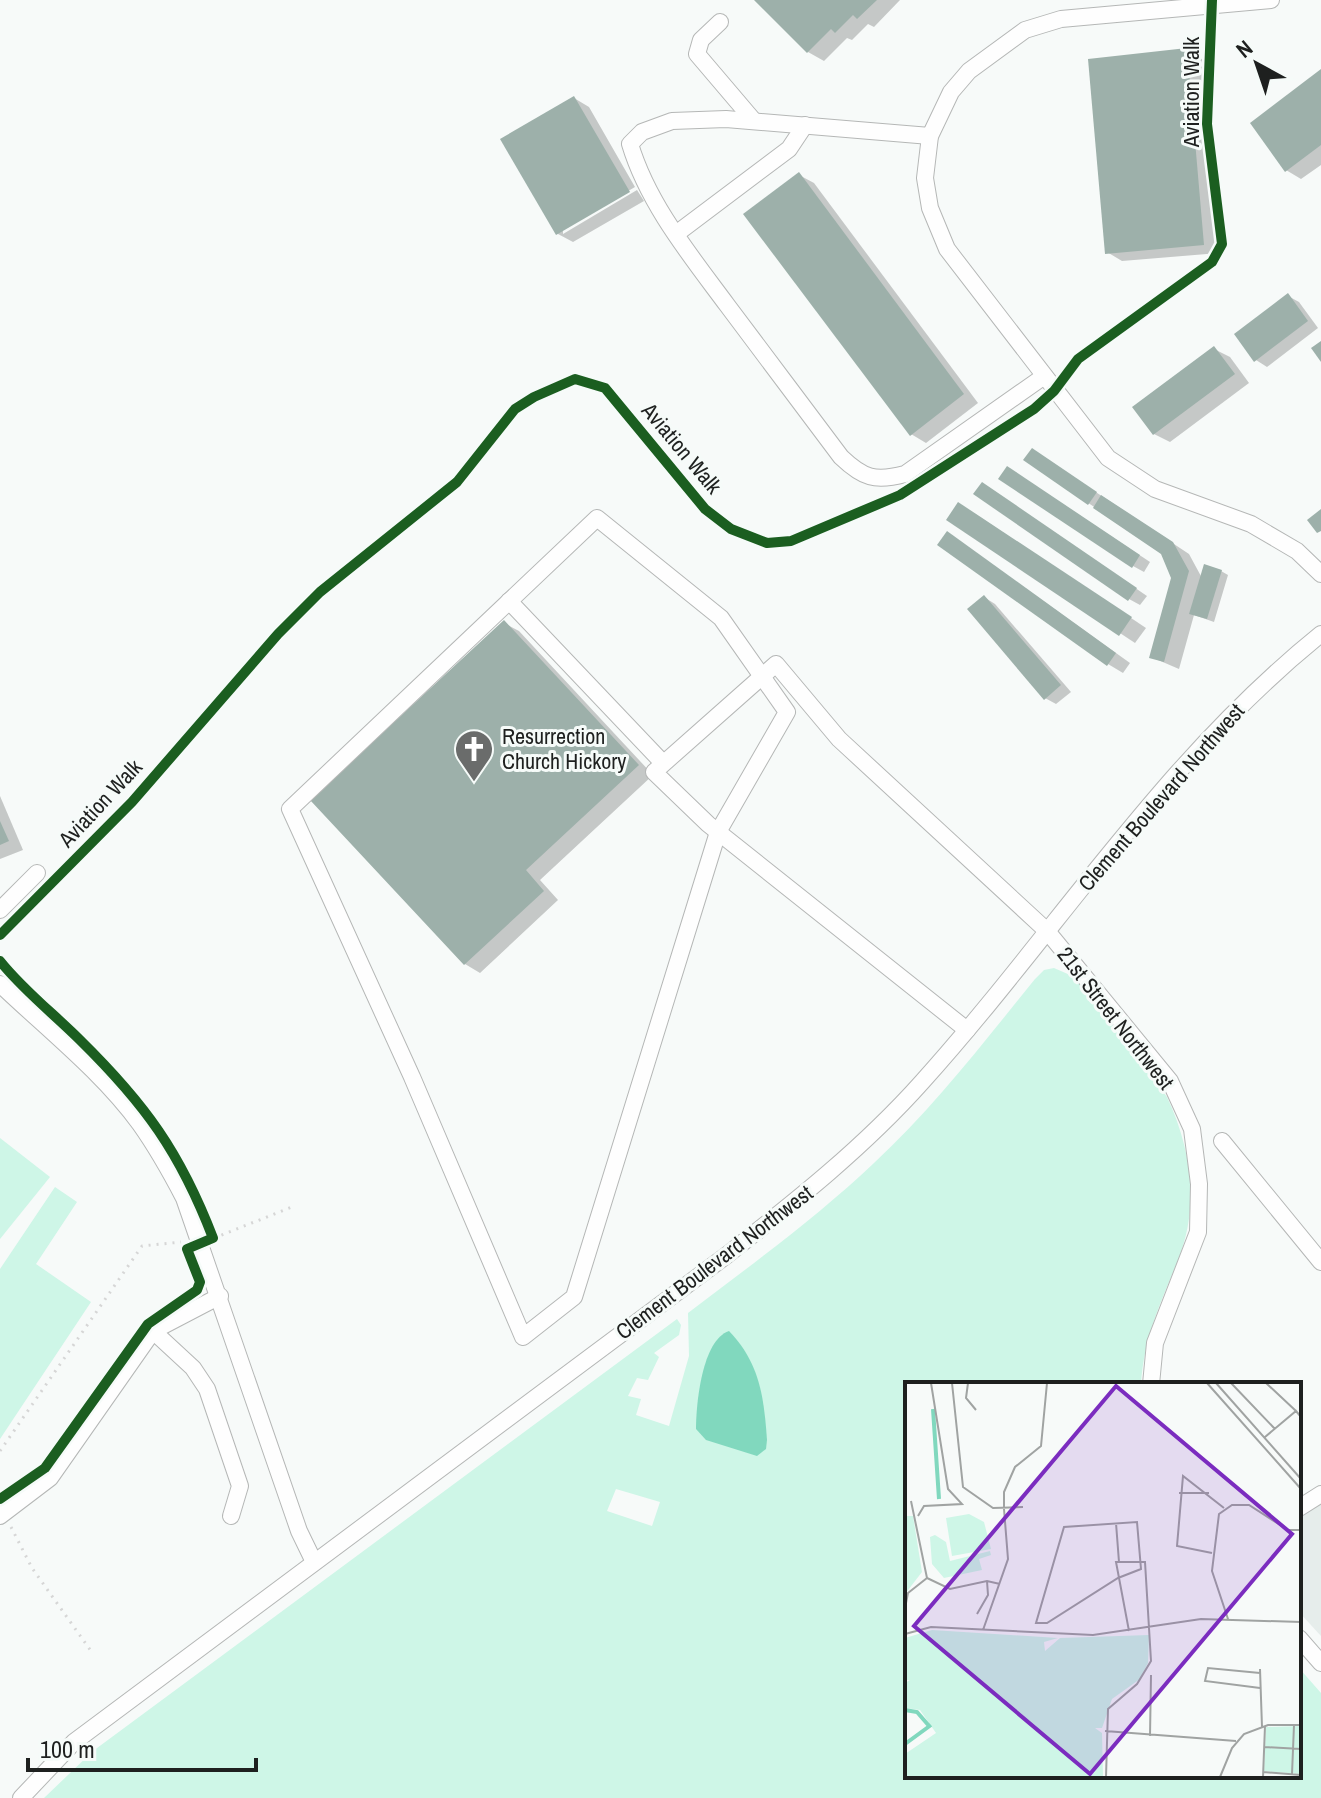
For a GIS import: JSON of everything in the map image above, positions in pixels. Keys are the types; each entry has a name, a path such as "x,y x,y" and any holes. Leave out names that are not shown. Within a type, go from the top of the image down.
{"street":[{"path":"1271,0 1061,19 1025,30 960,81 944,103 930,136 925,178 930,208 943,242 1092,441 1131,476 1155,489 1251,524 1297,551 1321,574"},
{"path":"720,22 701,40 697,54 754,121"},
{"path":"930,136 754,121 672,121 642,132 630,144 636,165 676,234 841,457 862,477 882,480 905,474 1043,377"},
{"path":"676,234 789,149 805,125"},
{"path":"597,518 721,618 787,712 718,832 574,1297 523,1337 412,1077 290,809 509,601 597,518"},
{"path":"509,601 663,763"},
{"name":"Clement Boulevard Northwest","path":"21,1798 74,1742 727,1255 821,1181 910,1096 1198,747 1275,672 1321,634"},
{"name":"21st Street Northwest","path":"762,676 776,664 839,739 1047,931 1170,1081 1192,1129 1199,1184 1198,1232 1155,1343 1151,1382"},
{"path":"762,676 654,772 718,832 967,1030"},
{"path":"0,910 37,873"},
{"path":"0,984 100,1079 138,1121 184,1198 299,1531 314,1562"},
{"path":"1222,1141 1321,1262"},
{"path":"4,1519 50,1478 153,1331 220,1296"},
{"path":"153,1331 193,1368 207,1389 240,1486 231,1516"},
{"path":"1301,1507 1321,1494"},
{"path":"1301,1640 1321,1663"}],"path":[{"path":"208,1225 213,1238 292,1207"},
{"path":"0,1451 142,1246 185,1242 187,1249"},
{"path":"4,1519 32,1568 91,1651"}],"shaded area":[{"path":"1054,968 1077,978 1167,1097 1187,1157 1191,1198 1189,1219 1185,1240 1150,1335 1141,1382 905,1382 905,1778 1301,1778 1301,1670 1321,1693 1321,1798 44,1798 93,1751 677,1319 681,1325 679,1335 654,1353 659,1357 648,1380 637,1378 628,1396 641,1399 636,1415 669,1426 689,1356 688,1313 806,1222 896,1142 938,1097 1044,970","holes":["616,1489 660,1502 652,1526 607,1511"]},
{"path":"0,1138 50,1177 0,1239"},
{"path":"55,1187 77,1202 36,1264 91,1302 0,1439 0,1269"},
{"path":"729,1331 748,1356 762,1395 767,1440 766,1449 757,1456 706,1440 696,1429 699,1389 707,1359 712,1347"},
{"path":"1321,1504 1321,1636 1301,1614 1301,1517"}],"building":[{"path":"754,0 877,0 857,19 853,15 835,33 831,29 807,53"},
{"path":"1187,48 1204,245 1105,254 1088,59"},
{"path":"1321,69 1321,145 1285,172 1250,123"},
{"path":"574,96 630,192 556,235 500,139"},
{"path":"799,172 964,394 910,436 743,214"},
{"path":"1288,293 1308,321 1254,362 1234,334"},
{"path":"1321,341 1321,362 1311,348"},
{"path":"1214,346 1235,374 1153,435 1132,407"},
{"path":"1032,448 1097,492 1088,505 1023,460"},
{"path":"1007,466 1140,555 1132,568 998,479"},
{"path":"982,482 1137,588 1128,601 973,494"},
{"path":"1101,495 1173,542 1189,571 1164,662 1149,658 1171,578 1161,554 1093,508"},
{"path":"958,502 1132,617 1119,636 946,520"},
{"path":"1321,509 1321,531 1317,533 1307,520"},
{"path":"947,531 1116,653 1107,666 937,545"},
{"path":"1204,564 1222,570 1207,619 1189,614"},
{"path":"984,595 1061,685 1044,700 967,609"},
{"name":"Resurrection Church Hickory","path":"504,620 639,765 526,870 544,891 464,965 310,800"},
{"path":"0,821 9,841 0,845"}],"cycle path":[{"name":"Aviation Walk","path":"0,935 132,802 278,634 320,592 457,482 515,409 534,397 575,379 605,388 705,509 731,529 767,543 791,541 900,495 1034,409 1054,391 1078,359 1212,262 1222,244 1207,124 1212,0"},
{"path":"0,961 103,1063 142,1108 174,1154 213,1238 187,1249 200,1282 197,1290 148,1324 45,1468 0,1499"}],"place":[{"name":"Resurrection Church Hickory","path":"474,783"}]}
